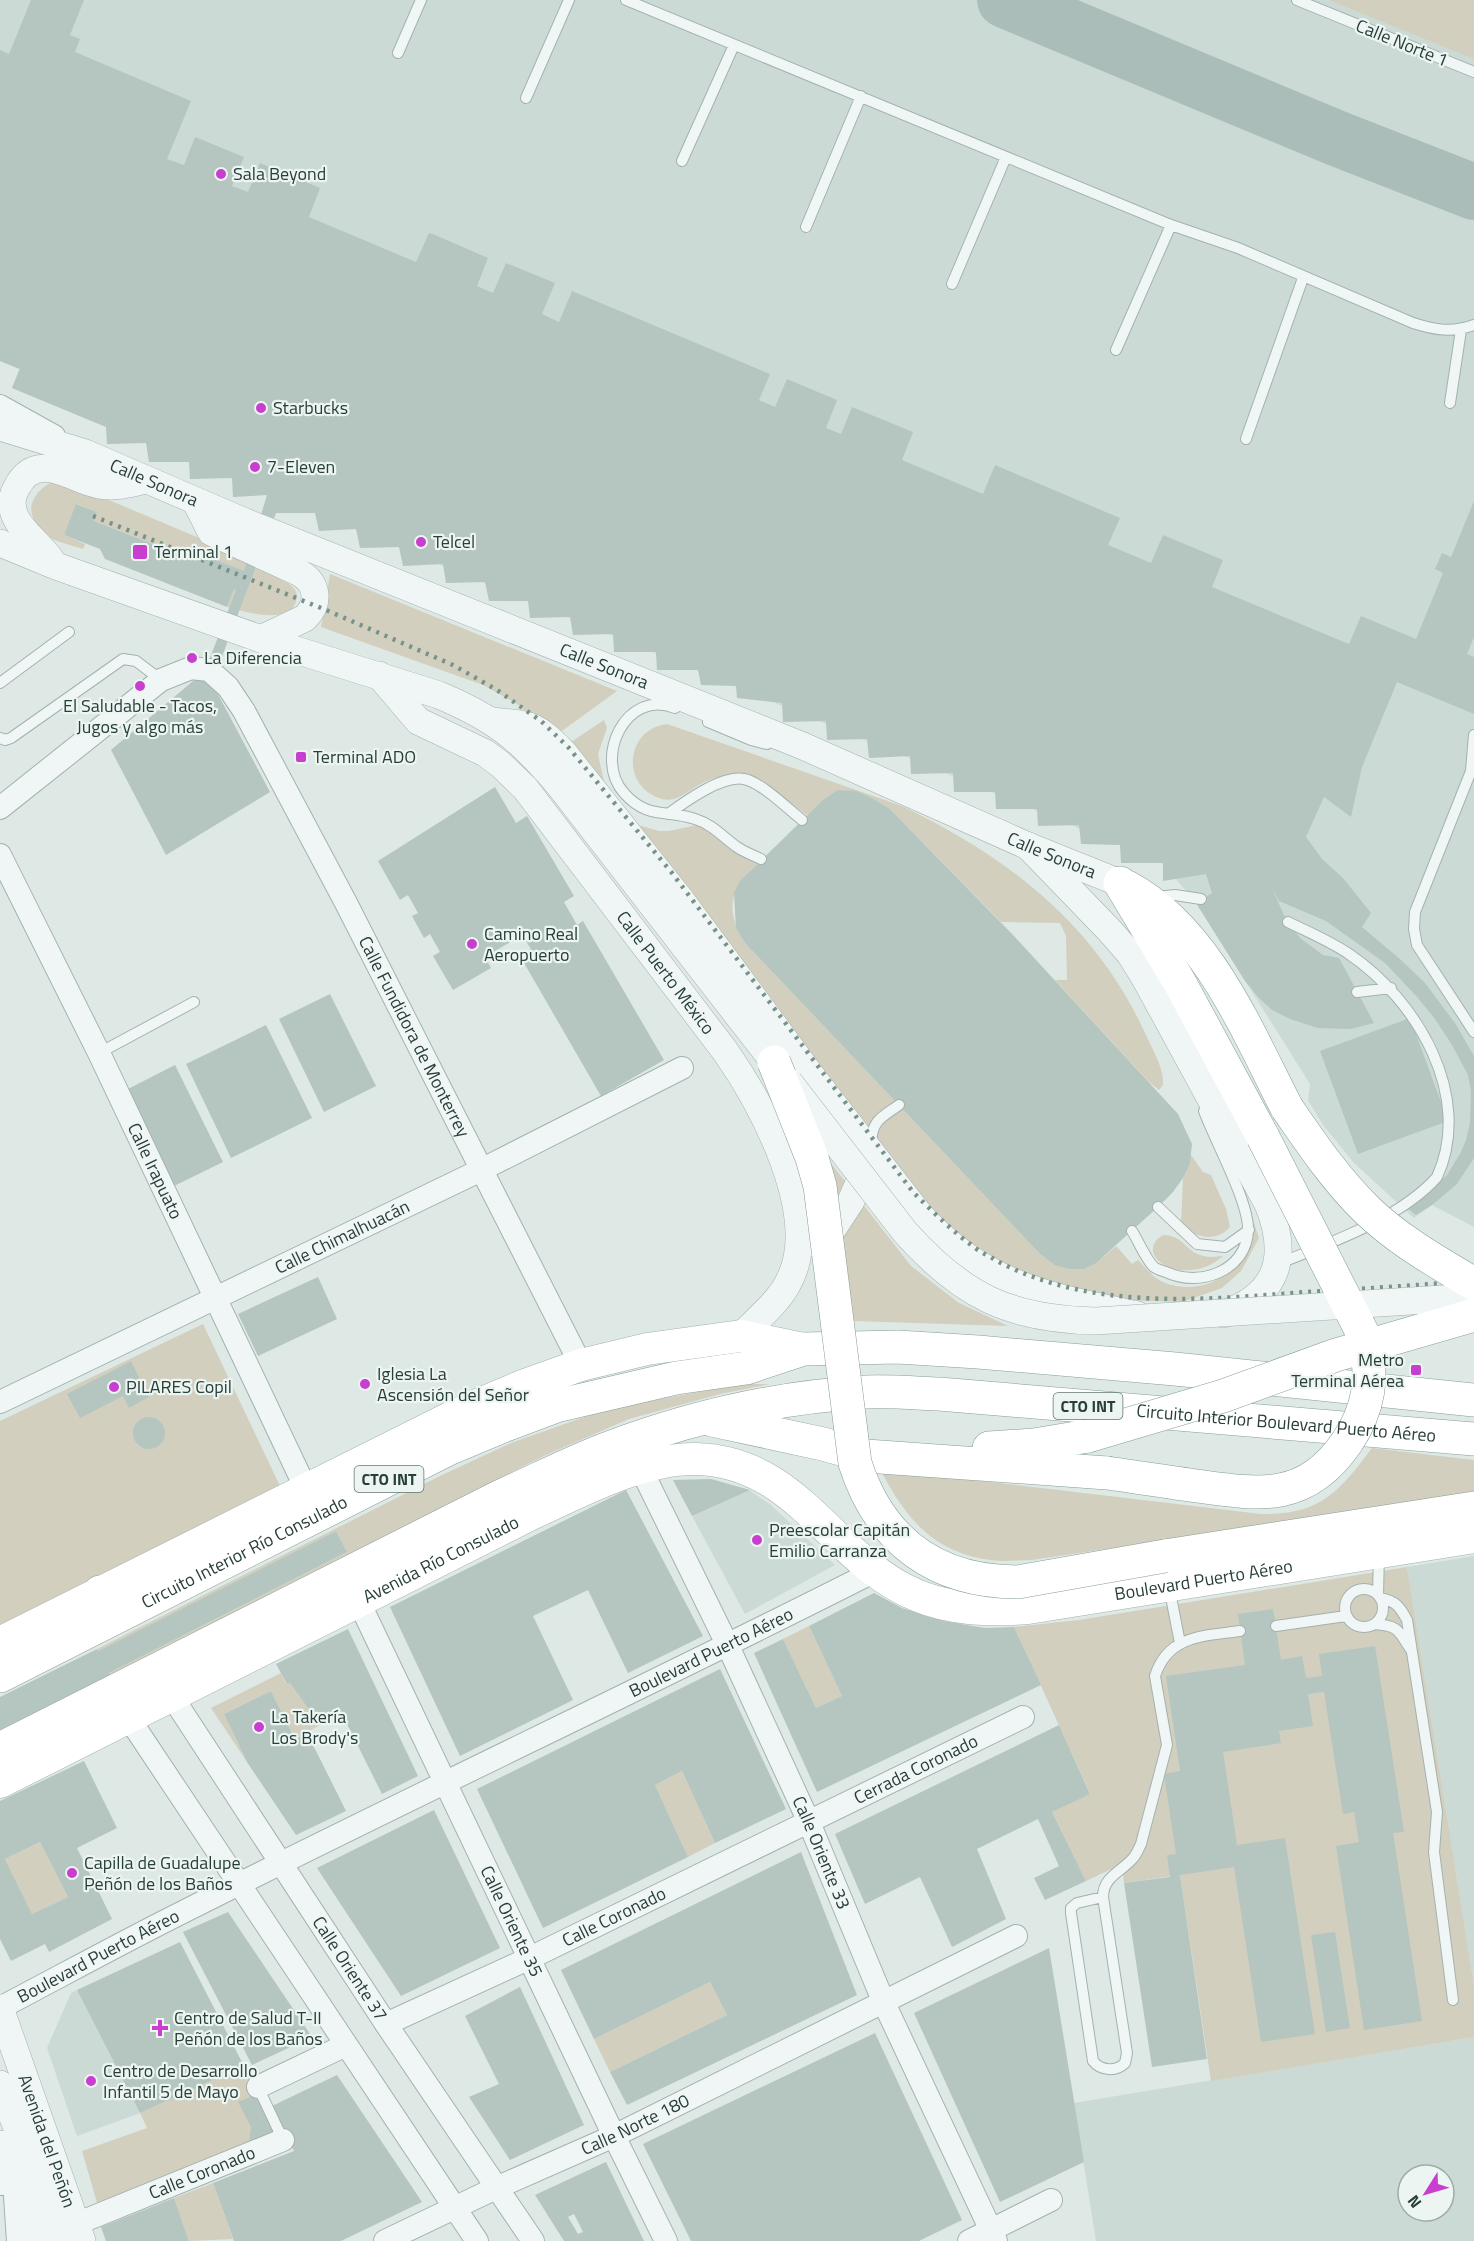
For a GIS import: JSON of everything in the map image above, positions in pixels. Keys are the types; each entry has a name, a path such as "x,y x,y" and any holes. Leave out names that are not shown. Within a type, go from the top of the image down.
{"highway":[{"path":"1133,891 1169,917 1208,965 1232,1003 1287,1108 1326,1163 1368,1211 1421,1251 1474,1284"},
{"path":"704,1418 823,1444 866,1456 1107,1473 1239,1492 1276,1492 1311,1479 1326,1467 1342,1449 1359,1424 1365,1407 1370,1360 1365,1338 1263,1137 1133,891"},
{"path":"774,1062 812,1158 820,1186 855,1463 867,1495 889,1528 924,1559 953,1571 995,1582 1167,1571 1474,1508"},
{"path":"823,1444 880,1442 933,1447 989,1448 1034,1445 1088,1436 1222,1396 1336,1356 1474,1315"},
{"name":"CTO INT","path":"803,1349 898,1347 978,1352 1175,1369 1474,1400"},
{"name":"Circuito Interior Río Consulado","path":"0,1676 448,1449 508,1424 556,1406 609,1392 676,1378 746,1368 803,1349"},
{"name":"Circuito Interior Boulevard Puerto Aéreo","path":"704,1418 790,1400 880,1392 939,1394 1474,1439"},
{"name":"CTO INT","path":"0,1749 558,1470 617,1445 704,1418"},
{"path":"309,1625 375,1560"},
{"path":"33,1659 100,1592"}],"main road":[{"name":"CTO INT","path":"0,1642 468,1409 525,1385 581,1365 647,1349 741,1336 803,1349"},
{"name":"Avenida Río Consulado","path":"0,1782 358,1600 584,1489 641,1468 694,1459 737,1464 756,1472 794,1498 875,1571"},
{"name":"Boulevard Puerto Aéreo","path":"875,1571 916,1595 960,1607 981,1610 1028,1608 1167,1571 1379,1552 1474,1537"}],"street":[{"path":"0,406 85,453"},
{"name":"Calle Sonora","path":"0,427 85,453 196,502 803,746 1133,891"},
{"path":"56,566 16,518 13,510 14,491 24,477 32,472 49,468 98,485 131,484 145,480"},
{"path":"196,502 211,532 300,573 312,584 316,599 305,618 261,639"},
{"path":"0,543 56,566 261,639 439,695 492,721 526,747 541,763 905,1232 943,1271 967,1288 1014,1310 1033,1316 1096,1321 1474,1297"},
{"name":"Calle Fundidora de Monterrey","path":"164,678 191,668 209,670 228,687 244,711 345,902 581,1365"},
{"name":"Calle Puerto México","path":"378,674 418,721 485,753 525,788 739,1071 764,1114 787,1168 799,1242 794,1269 783,1291 741,1336"},
{"path":"0,808 164,678"},
{"path":"492,721 532,725 546,735 623,809 681,900 810,1074 937,1234 973,1263 1028,1289 1137,1315 1160,1317 1224,1314 1242,1306 1268,1286 1274,1277 1277,1264 1277,1230 1268,1204 1130,954 1028,846"},
{"name":"Calle Irapuato","path":"0,855 99,1053 306,1489"},
{"name":"Calle Chimalhuacán","path":"0,1402 481,1170 682,1068"},
{"path":"783,1291 811,1260 851,1201 871,1153"},
{"name":"Calle Oriente 33","path":"641,1468 728,1646 808,1821 884,2003 993,2236"},
{"name":"Boulevard Puerto Aéreo","path":"0,2008 238,1884 728,1646 875,1571"},
{"name":"Calle Oriente 35","path":"358,1600 666,2241"},
{"name":"Calle Oriente 37","path":"171,1695 386,2024 533,2241"},
{"path":"128,1717 477,2241"},
{"name":"Cerrada Coronado","path":"808,1821 1023,1718"},
{"name":"Calle Coronado","path":"386,2024 530,1958 808,1821"},
{"name":"Calle Norte 180","path":"385,2241 496,2188 614,2136 1016,1936"},
{"name":"Avenida del Peñón","path":"0,2008 74,2235"},
{"name":"Calle Coronado","path":"258,2087 346,2045"},
{"name":"Avenida del Peñón","path":"0,2084 18,2183 53,2241"},
{"name":"Calle Coronado","path":"74,2235 283,2140"},
{"name":"Avenida del Peñón","path":"0,2144 18,2183 38,2241"},
{"path":"18,2183 18,2241"},
{"name":"Avenida del Peñón","path":"18,2183 74,2235"},
{"path":"969,2241 993,2236 1052,2200"}],"lane":[{"path":"398,53 421,0"},
{"path":"526,98 569,0"},
{"path":"627,0 1171,225 1238,248 1303,278 1413,323 1436,330 1461,330 1474,325"},
{"name":"Calle Norte 1","path":"1297,0 1474,72"},
{"path":"682,161 734,45"},
{"path":"806,227 861,96"},
{"path":"952,284 1005,157"},
{"path":"1116,350 1171,225"},
{"path":"1246,439 1303,278"},
{"path":"1450,403 1461,330"},
{"path":"0,683 69,632"},
{"path":"0,738 5,740 11,738 123,659 136,661 164,678"},
{"path":"761,859 738,848 719,831 694,818 657,814 643,809 623,809 611,763 615,741 625,720 639,709 649,704 665,704 751,740 786,747 803,746"},
{"path":"1474,735 1471,771 1415,912 1414,930 1417,945 1474,1032"},
{"path":"668,814 701,792 728,781 744,779 755,784 802,820"},
{"path":"1133,891 1201,899"},
{"path":"1288,922 1348,953 1391,988 1417,1013 1439,1041"},
{"path":"1357,993 1391,988"},
{"path":"99,1053 194,1002"},
{"path":"1132,1231 1154,1267 1175,1277 1204,1280 1230,1266 1245,1248 1249,1230 1246,1208 1192,1081 1187,1055"},
{"path":"871,1153 872,1130 876,1123 899,1106"},
{"path":"1277,1264 1361,1229 1399,1208 1435,1179 1451,1160 1459,1141"},
{"path":"1158,1207 1197,1244 1225,1246 1249,1230"},
{"path":"1379,1552 1379,1597 1383,1612 1375,1624 1368,1628 1359,1627 1346,1616 1346,1601 1357,1590 1365,1589 1379,1597 1399,1605 1407,1620 1437,1812 1434,1852 1454,2000"},
{"path":"1167,1571 1180,1642"},
{"path":"1276,1626 1346,1616"},
{"path":"1375,1624 1391,1625 1398,1631 1413,1654"},
{"path":"1102,1898 1077,1903 1071,1908 1071,1913 1093,2061 1101,2068 1118,2069 1125,2063 1126,2053 1102,1898 1103,1888 1108,1879 1134,1856 1141,1844 1167,1745 1155,1676 1158,1665 1180,1642 1240,1631"},
{"name":"Calle Coronado","path":"258,2087 283,2140"}],"shaded area":[{"path":"0,0 1474,0 1474,1227 1432,1205 1414,1218 1354,1163 1323,1125 1308,1100 1310,1084 1195,901 1161,862 12,388 19,369 0,361"},
{"path":"1329,0 1474,0 1474,59"},
{"path":"56,480 66,482 223,548 289,584 297,596 292,610 268,615 227,607 241,570 199,553 196,561 94,521 97,512 77,504 64,535 85,544 83,549 46,536 33,518 32,505 38,493"},
{"path":"330,574 617,691 555,736 517,704 483,685 321,627"},
{"path":"604,720 607,728 598,754 604,782 565,746"},
{"path":"667,724 902,806 941,826 1012,871 1074,927 1101,959 1125,994 1145,1033 1160,1065 1163,1085 1159,1090 1148,1081 1055,980 1067,980 1066,936 1060,923 1001,922 889,808 858,793 838,790 807,815 770,789 743,777 714,778 682,796 667,800 648,793 639,783 634,771 633,759 636,747 643,736 653,728"},
{"path":"638,825 659,831 669,831 697,825 716,835 735,852 758,863 741,882 733,900 734,920 745,943 1040,1254 1052,1262 1071,1269 1088,1266 1116,1246 1132,1264 1138,1260 1159,1280 1176,1286 1205,1285 1229,1272 1238,1262 1246,1250 1254,1223 1259,1238 1241,1271 1222,1288 1182,1302 1119,1300 1009,1270 939,1222"},
{"path":"1191,1155 1203,1172 1211,1175 1226,1209 1230,1227 1212,1237 1193,1233 1181,1224 1183,1178"},
{"path":"830,1162 911,1266 959,1303 1008,1326 854,1321"},
{"path":"1163,1235 1176,1238 1198,1254 1209,1257 1223,1256 1208,1266 1193,1270 1179,1270 1166,1266 1157,1259 1153,1252 1155,1243"},
{"path":"203,1324 280,1486 0,1629 0,1421"},
{"path":"743,1384 770,1384 720,1394 629,1419 546,1455 110,1675 109,1673 347,1552 336,1531 98,1651 97,1649 442,1475 511,1443 590,1415 632,1404"},
{"path":"1372,1448 1474,1460 1474,1494 1032,1560 1000,1561 970,1556 936,1540 910,1517 880,1469 1261,1514 1299,1510 1326,1498 1349,1477"},
{"name":"Preescolar Capitán Emilio Carranza","path":"749,1490 771,1505 835,1565 745,1614 692,1516"},
{"path":"1474,1556 1474,1985 1407,1567"},
{"path":"1407,1567 1474,1985 1474,2037 1211,2081 1180,1875 1124,1883 1122,1864 1086,1881 1052,1812 1090,1793 1014,1627 1079,1620"},
{"path":"809,1626 842,1696 816,1708 783,1639"},
{"path":"281,1673 286,1684 290,1683 320,1725 295,1739 271,1691 224,1714 247,1762 211,1708"},
{"path":"682,1771 715,1843 688,1857 655,1785"},
{"path":"40,1842 68,1897 32,1914 5,1859"},
{"path":"710,1982 727,2015 610,2072 594,2039"},
{"name":"Centro de Desarrollo Infantil 5 de Mayo","path":"77,1990 140,2113 77,2136 47,2048 71,1993"},
{"path":"1474,2037 1474,2241 1096,2241 1074,2103"},
{"path":"244,2066 258,2094 248,2151 98,2206 82,2151 147,2128 140,2113"},
{"path":"213,2183 233,2239 189,2241 174,2198"}],"building":[{"name":"Terminal 1","path":"31,0 84,0 70,35 80,39 75,52 191,101 167,159 184,165 195,137 244,157 232,186 248,192 260,163 320,188 309,217 416,262 429,233 488,258 477,286 493,293 506,263 555,283 542,314 559,322 572,291 770,374 759,400 775,407 787,379 837,400 826,428 841,434 852,407 913,432 902,460 983,494 995,465 1120,518 1108,545 1151,563 1163,535 1223,560 1212,587 1349,644 1361,616 1416,639 1443,573 1435,569 1442,553 1451,557 1474,501 1474,637 1467,654 1474,657 1474,714 1397,682 1362,767 1351,817 1324,797 1306,837 1322,859 1343,878 1371,913 1362,927 1425,983 1455,1023 1474,1056 1474,1158 1457,1184 1416,1215 1406,1207 1425,1195 1447,1175 1466,1140 1470,1123 1471,1091 1468,1075 1452,1045 1418,998 1385,963 1326,921 1279,901 1271,886 1284,915 1300,938 1323,955 1339,958 1374,1023 1351,1029 1318,1028 1290,1019 1272,1010 1245,981 1196,903 1212,893 1206,874 1163,881 1163,863 1121,863 1120,845 1081,844 1079,825 1038,826 1037,809 996,809 995,792 954,792 953,773 911,774 910,756 869,758 867,739 827,740 826,721 783,722 782,703 737,698 736,686 701,685 698,670 657,670 656,652 614,652 613,634 573,635 570,617 530,618 528,601 489,601 485,582 446,583 443,564 403,566 399,547 360,548 356,529 319,531 315,513 276,513 212,683 270,792 166,855 111,750 205,671 236,590 234,589 227,607 105,559 100,549 64,535 76,504 97,512 94,521 196,561 199,553 244,571 267,495 233,497 232,478 190,479 189,462 149,462 146,443 107,444 106,427 12,388 20,369 0,361 0,50 9,54"},
{"name":"Camino Real Aeropuerto","path":"495,787 516,823 527,816 574,896 564,902 577,925 583,921 664,1060 601,1096 520,956 531,949 522,935 485,957 491,968 453,990 433,956 440,952 430,934 424,938 412,916 418,913 408,895 400,900 378,861"},
{"path":"838,790 856,791 889,808 1013,935 1178,1114 1192,1144 1190,1163 1183,1178 1158,1207 1096,1263 1084,1269 1069,1269 1055,1265 1040,1254 745,943 736,928 734,893 740,881 823,800"},
{"path":"330,994 376,1086 324,1112 279,1019"},
{"path":"1410,1018 1448,1121 1358,1154 1320,1051"},
{"path":"266,1025 312,1118 231,1158 186,1064"},
{"path":"175,1065 223,1162 174,1186 126,1090"},
{"path":"318,1277 337,1319 258,1356 238,1314"},
{"path":"131,1361 149,1397 129,1408 123,1396 80,1418 67,1394"},
{"path":"149,1417 161,1421 165,1433 161,1445 149,1449 137,1445 133,1433 137,1421"},
{"path":"711,1479 750,1490 692,1516 673,1480"},
{"path":"626,1490 703,1636 628,1673 588,1590 533,1616 573,1700 460,1756 390,1607"},
{"path":"336,1531 347,1552 0,1730 0,1697 97,1649 98,1651"},
{"path":"874,1593 902,1608 943,1621 985,1628 1014,1627 1041,1685 817,1792 754,1653 783,1639 816,1708 842,1696 809,1626"},
{"path":"1273,1609 1281,1660 1302,1656 1306,1678 1322,1676 1319,1654 1375,1646 1404,1832 1393,1833 1422,2021 1364,2030 1336,1846 1359,1842 1354,1812 1343,1814 1324,1692 1308,1694 1313,1726 1279,1731 1281,1743 1223,1752 1237,1845 1285,1838 1315,2034 1261,2042 1234,1867 1180,1875 1207,2059 1152,2067 1124,1883 1170,1877 1167,1855 1176,1854 1164,1774 1180,1771 1166,1676 1245,1665 1238,1614"},
{"path":"348,1629 418,1776 382,1794 341,1712 320,1725 290,1683 287,1684 276,1664"},
{"path":"720,1669 786,1809 715,1843 682,1771 655,1785 688,1857 543,1928 477,1789"},
{"path":"271,1691 295,1739 307,1733 346,1811 296,1835 247,1762 224,1714"},
{"path":"1059,1725 1090,1794 1052,1812 1086,1881 1045,1900 1034,1878 1059,1866 1038,1819 977,1849 1006,1919 952,1947 920,1877 865,1904 835,1834"},
{"path":"84,1761 117,1828 77,1848 112,1919 49,1952 45,1944 11,1961 0,1939 0,1801","holes":["40,1842 68,1897 32,1914 5,1859"]},
{"path":"434,1810 500,1948 401,1996 317,1868"},
{"path":"801,1852 857,1995 627,2105 610,2072 727,2015 710,1982 594,2039 561,1970"},
{"path":"228,1912 312,2037 252,2065 183,1932"},
{"path":"1335,1932 1350,2028 1326,2032 1311,1935"},
{"name":"Centro de Salud T-II Peñón de los Baños","path":"180,1942 244,2066 140,2113 77,1990"},
{"path":"1049,1948 1084,2162 1000,2202 914,2013"},
{"path":"520,1987 584,2125 510,2160 469,2097 499,2084 465,2016"},
{"path":"875,2033 962,2220 919,2241 691,2241 643,2144"},
{"path":"337,2075 422,2202 341,2241 234,2241 213,2183 294,2151 272,2106"},
{"path":"258,2094 280,2138 248,2151 251,2127 238,2102"},
{"path":"606,2162 644,2241 564,2241 535,2195","holes":["574,2214 583,2232 578,2234 568,2217"]},
{"path":"174,2198 189,2241 106,2241 101,2227"}],"taxiway":[{"path":"1005,0 1336,138 1474,192"}],"railway":[{"path":"93,516 326,610 453,665 497,690 541,721 569,748 672,873 913,1192 958,1234 997,1261 1033,1277 1071,1288 1109,1295 1148,1298 1228,1298 1474,1281"}],"place":[{"name":"Sala Beyond","path":"221,174"},
{"name":"Starbucks","path":"261,408"},
{"name":"7-Eleven","path":"255,467"},
{"name":"Telcel","path":"421,542"},
{"name":"Terminal 1","path":"140,552"},
{"name":"La Diferencia","path":"192,658"},
{"name":"El Saludable - Tacos, Jugos y algo más","path":"140,686"},
{"name":"Terminal ADO","path":"301,757"},
{"name":"Camino Real Aeropuerto","path":"472,944"},
{"name":"Metro Terminal Aérea","path":"1416,1370"},
{"name":"Iglesia La Ascensión del Señor","path":"365,1384"},
{"name":"PILARES Copil","path":"114,1387"},
{"name":"Preescolar Capitán Emilio Carranza","path":"757,1540"},
{"name":"La Takería Los Brody's","path":"259,1727"},
{"name":"Capilla de Guadalupe Peñón de los Baños","path":"72,1873"},
{"name":"Centro de Salud T-II Peñón de los Baños","path":"160,2028"},
{"name":"Centro de Desarrollo Infantil 5 de Mayo","path":"91,2081"}]}
